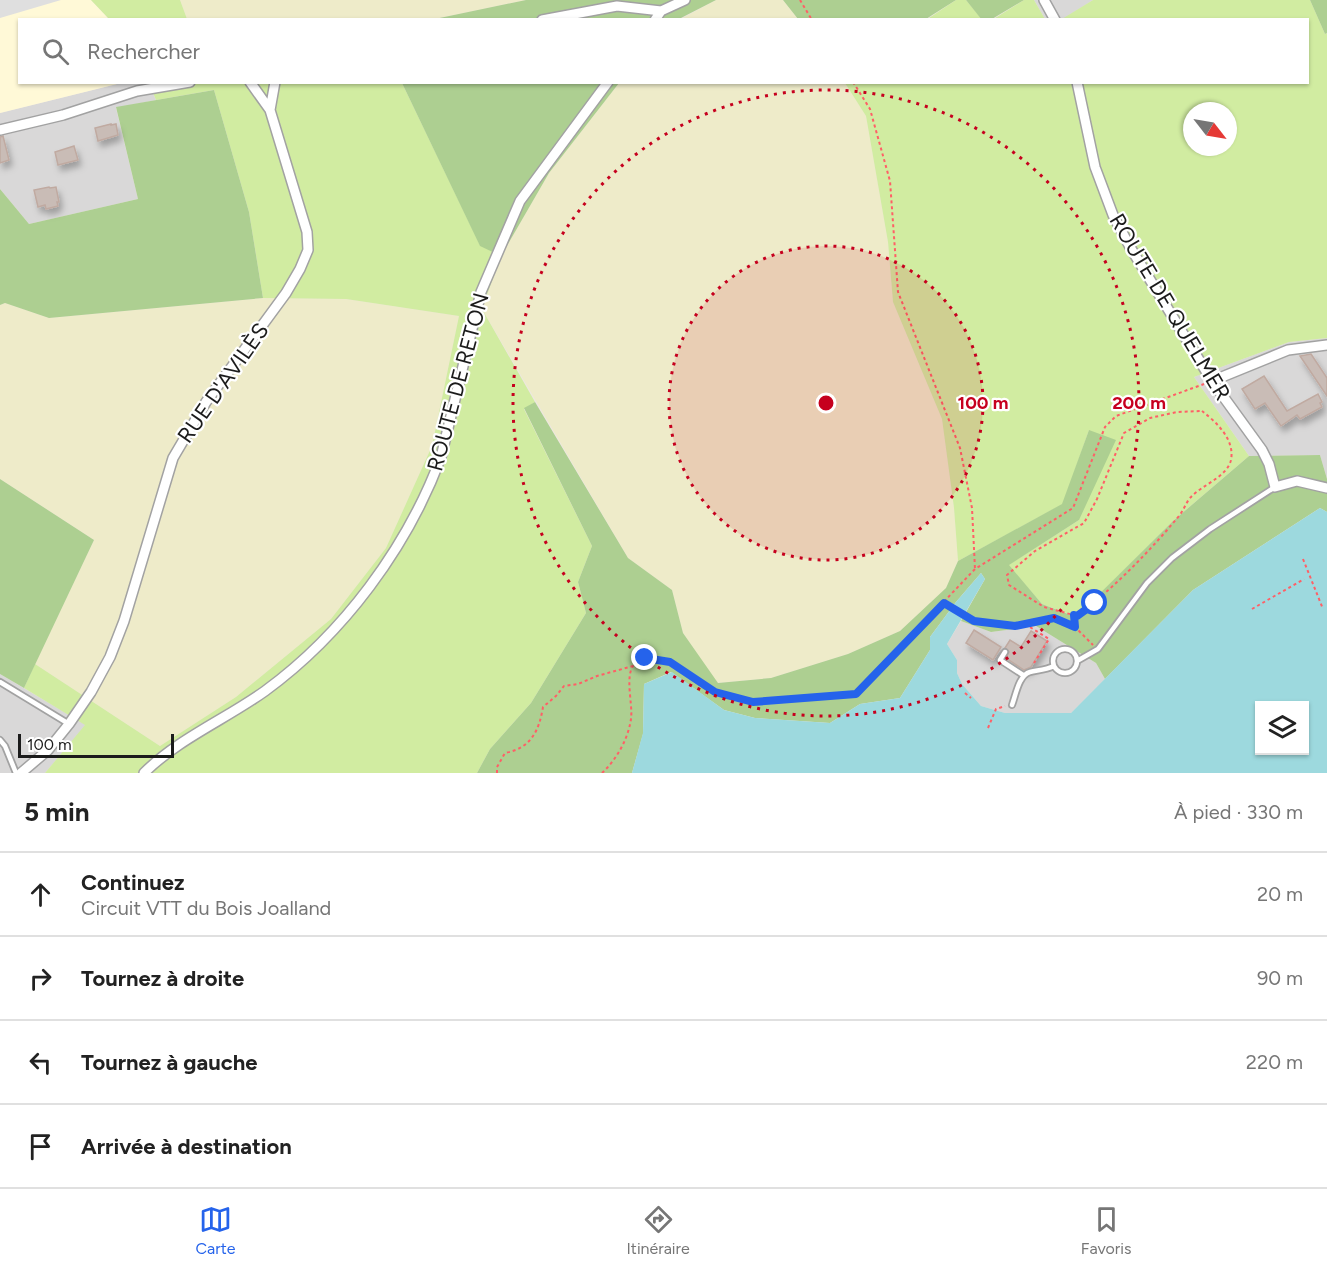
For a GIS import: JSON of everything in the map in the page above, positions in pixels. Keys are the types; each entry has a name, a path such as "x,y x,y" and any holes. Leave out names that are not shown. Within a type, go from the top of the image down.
{"street":[{"path":"553,18 617,6 661,11 686,0"},
{"path":"1044,0 1054,18"},
{"path":"656,18 661,11"},
{"path":"0,130 63,115 137,91 178,84"},
{"name":"RUE D'AVILÈS","path":"21,773 48,750 91,692 110,657 124,621 173,458 206,402 286,293 308,250 307,232 270,110 251,84"},
{"path":"270,110 274,84"},
{"name":"ROUTE DE RETON","path":"144,773 174,749 265,691 313,651 361,599 386,564 441,457 480,292 520,201 607,84"},
{"name":"ROUTE DE QUELMER","path":"1077,84 1095,167 1113,215 1212,381 1262,450 1269,464 1275,487"},
{"path":"1212,381 1288,350 1327,345"},
{"path":"1275,487 1297,481 1327,488"}],"lane":[{"path":"1077,661 1098,649 1147,583 1172,558 1210,529 1275,487"},
{"path":"1061,649 1072,651 1077,661 1075,669 1067,673 1059,672 1054,666 1053,658 1061,649"},
{"path":"1005,652 1000,660 1023,675"},
{"path":"1012,705 1023,675 1054,666"},
{"path":"0,682 69,724"},
{"path":"0,740 5,746 16,773"}],"path":[{"path":"800,0 811,18"},
{"path":"854,84 870,109 890,181 898,292 960,448 972,508 975,569"},
{"path":"497,773 497,766 505,753 518,750 537,732 543,707 564,686 578,684 633,666 645,658 670,662 715,692 753,702 856,694 975,569 1073,508 1105,427 1116,416 1212,381"},
{"path":"1202,411 1220,425 1229,446 1231,460 1223,472 1189,498 1182,513 1163,535 1095,603 1077,616 1074,615 1044,607 1009,585 1007,575 1035,551 1084,523 1097,499 1124,433 1150,418 1177,412 1202,411"},
{"path":"1303,559 1323,609"},
{"path":"1252,609 1304,579"},
{"path":"944,603 974,621 1015,626 1054,618 1075,627 1098,649"},
{"path":"1074,615 1075,627"},
{"path":"1025,624 1049,639 1029,672"},
{"path":"602,773 619,752 626,736 631,718 630,677 633,666"},
{"path":"965,693 970,698"},
{"path":"988,728 996,709"}],"shaded area":[{"path":"0,0 91,0 108,18 18,18 18,84 117,84 0,113"},
{"path":"0,0 61,0 0,18"},
{"path":"180,0 526,0 440,18 187,18"},
{"path":"716,0 783,0 797,18 683,18"},
{"path":"1034,0 1093,0 1065,18 1044,18"},
{"path":"117,84 149,84 156,100 116,108 138,199 29,224 0,189 0,113"},
{"path":"618,84 846,84 866,116 888,242 893,302 942,419 954,508 958,561 946,588 900,631 848,654 771,678 717,683 683,633 672,590 628,558 482,309 501,256 549,173"},
{"path":"263,298 346,299 459,316 432,446 386,548 331,619 236,697 160,746 35,664 94,540 0,479 0,305 5,303 49,318"},
{"path":"1327,338 1327,479 1320,455 1249,456 1194,377 1289,342"},
{"path":"961,621 991,632 1036,626 1096,663 1105,679 1071,713 1005,713 981,706 962,684 957,673 957,660 947,644"},
{"path":"0,674 86,725 45,773 0,773"}],"green space":[{"path":"91,0 180,0 187,18 108,18"},
{"path":"526,0 716,0 681,18 440,18"},
{"path":"783,0 956,0 928,18 797,18"},
{"path":"956,0 966,0 981,18 929,18"},
{"path":"966,0 1024,0 994,18 980,18"},
{"path":"1024,0 1034,0 1044,18 995,18"},
{"path":"1093,0 1310,0 1325,34 1327,33 1327,338 1289,342 1194,377 1249,456 1173,521 1077,617 1042,604 1008,565 1079,520 1089,430 1063,504 958,561 954,508 942,419 893,302 888,242 866,116 846,84 1309,84 1309,18 1064,18"},
{"path":"1310,0 1327,0 1327,33 1325,34"},
{"path":"149,84 402,84 480,245 501,256 482,309 535,402 524,409 592,546 578,582 586,613 531,703 490,749 477,773 45,773 85,725 24,688 35,664 160,746 236,697 331,619 386,548 432,446 459,316 346,299 263,298 249,212 214,90 156,100"},
{"path":"402,84 618,84 549,173 501,256 480,246"},
{"path":"214,90 249,212 263,298 49,318 5,303 0,305 0,189 29,224 138,199 116,107"},
{"path":"535,402 628,558 672,590 683,633 718,683 771,678 848,654 900,631 946,588 958,561 1062,504 1089,430 1116,440 1079,520 1009,565 1042,604 1076,617 1173,521 1249,456 1320,455 1327,479 1327,512 1320,508 1193,590 1105,679 1096,663 1036,626 991,632 961,621 985,579 981,573 930,637 930,650 900,698 860,704 830,723 755,718 724,710 671,672 644,684 643,734 632,773 477,773 490,749 531,703 586,613 578,582 592,546 524,408"},
{"path":"0,479 94,540 24,688 0,674"}],"water":[{"path":"1320,508 1327,512 1327,773 632,773 643,733 644,684 672,672 724,710 755,718 830,723 860,704 900,698 930,650 930,637 981,573 985,579 947,644 957,660 957,673 962,684 981,706 1005,713 1071,713 1193,590"}],"building":[{"path":"116,124 118,135 98,141 95,128"},
{"path":"3,136 9,160 0,163 0,137"},
{"path":"74,146 78,160 58,165 55,152"},
{"path":"56,187 58,206 46,209 45,205 38,207 34,190"},
{"path":"1311,354 1327,378 1327,396 1300,356"},
{"path":"1264,376 1287,411 1318,394 1322,407 1300,419 1297,415 1281,426 1265,403 1255,409 1242,389"},
{"path":"974,630 1001,647 993,660 966,643"},
{"path":"1031,631 1047,641 1031,667 1024,670 1006,658 1009,652 1005,648 1010,640 1021,647"}],"route":[{"path":"645,658 670,662 715,692 753,702 856,694 944,603 974,621 1015,626 1054,618 1075,627 1074,615 1077,616 1095,603"}]}
